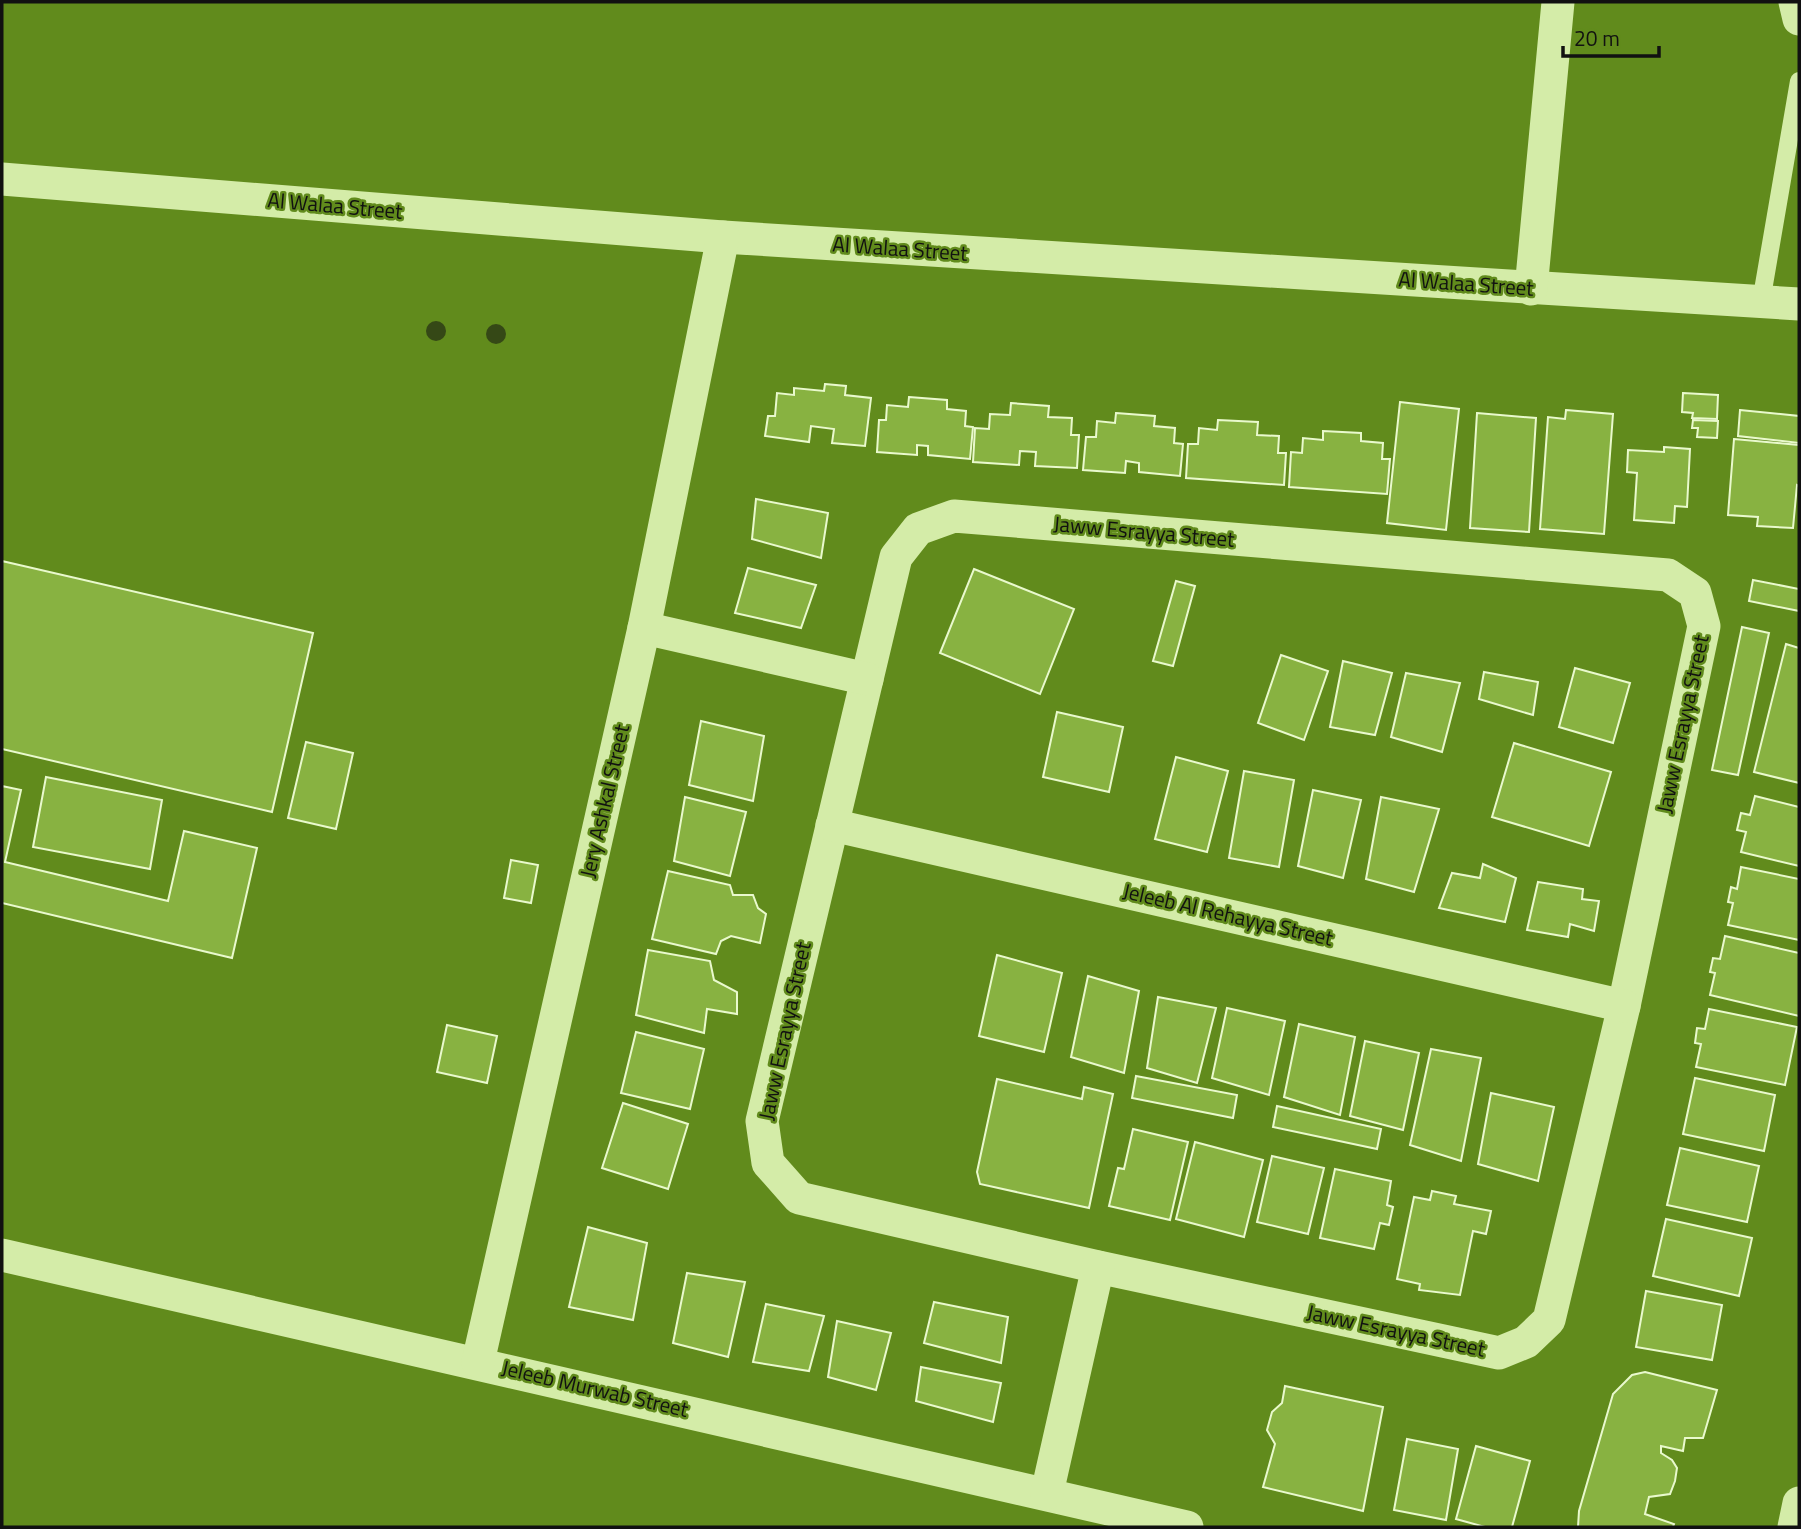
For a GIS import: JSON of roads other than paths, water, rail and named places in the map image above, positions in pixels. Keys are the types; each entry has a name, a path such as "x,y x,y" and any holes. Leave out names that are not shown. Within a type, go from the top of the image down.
{"street":[{"path":"1531,289 1558,2"},
{"path":"1796,2 1799,19"},
{"name":"Al Walaa Street","path":"2,179 723,237 1799,304"},
{"name":"Jery Ashkal Street","path":"478,1363 644,628 723,237"},
{"name":"Jaww Esrayya Street","path":"954,516 1668,575 1695,593 1704,626 1624,1006 1549,1320 1527,1342 1499,1353 1098,1267 799,1198 768,1163 762,1121 832,825 896,557 918,529 954,516"},
{"path":"644,628 867,679"},
{"name":"Jeleeb Al Rehayya Street","path":"832,825 1624,1006"},
{"name":"Jeleeb Murwab Street","path":"2,1255 1187,1527"},
{"path":"1046,1493 1098,1267"},
{"path":"1794,1527 1799,1503"}],"lane":[{"path":"1761,302 1799,81"}]}
